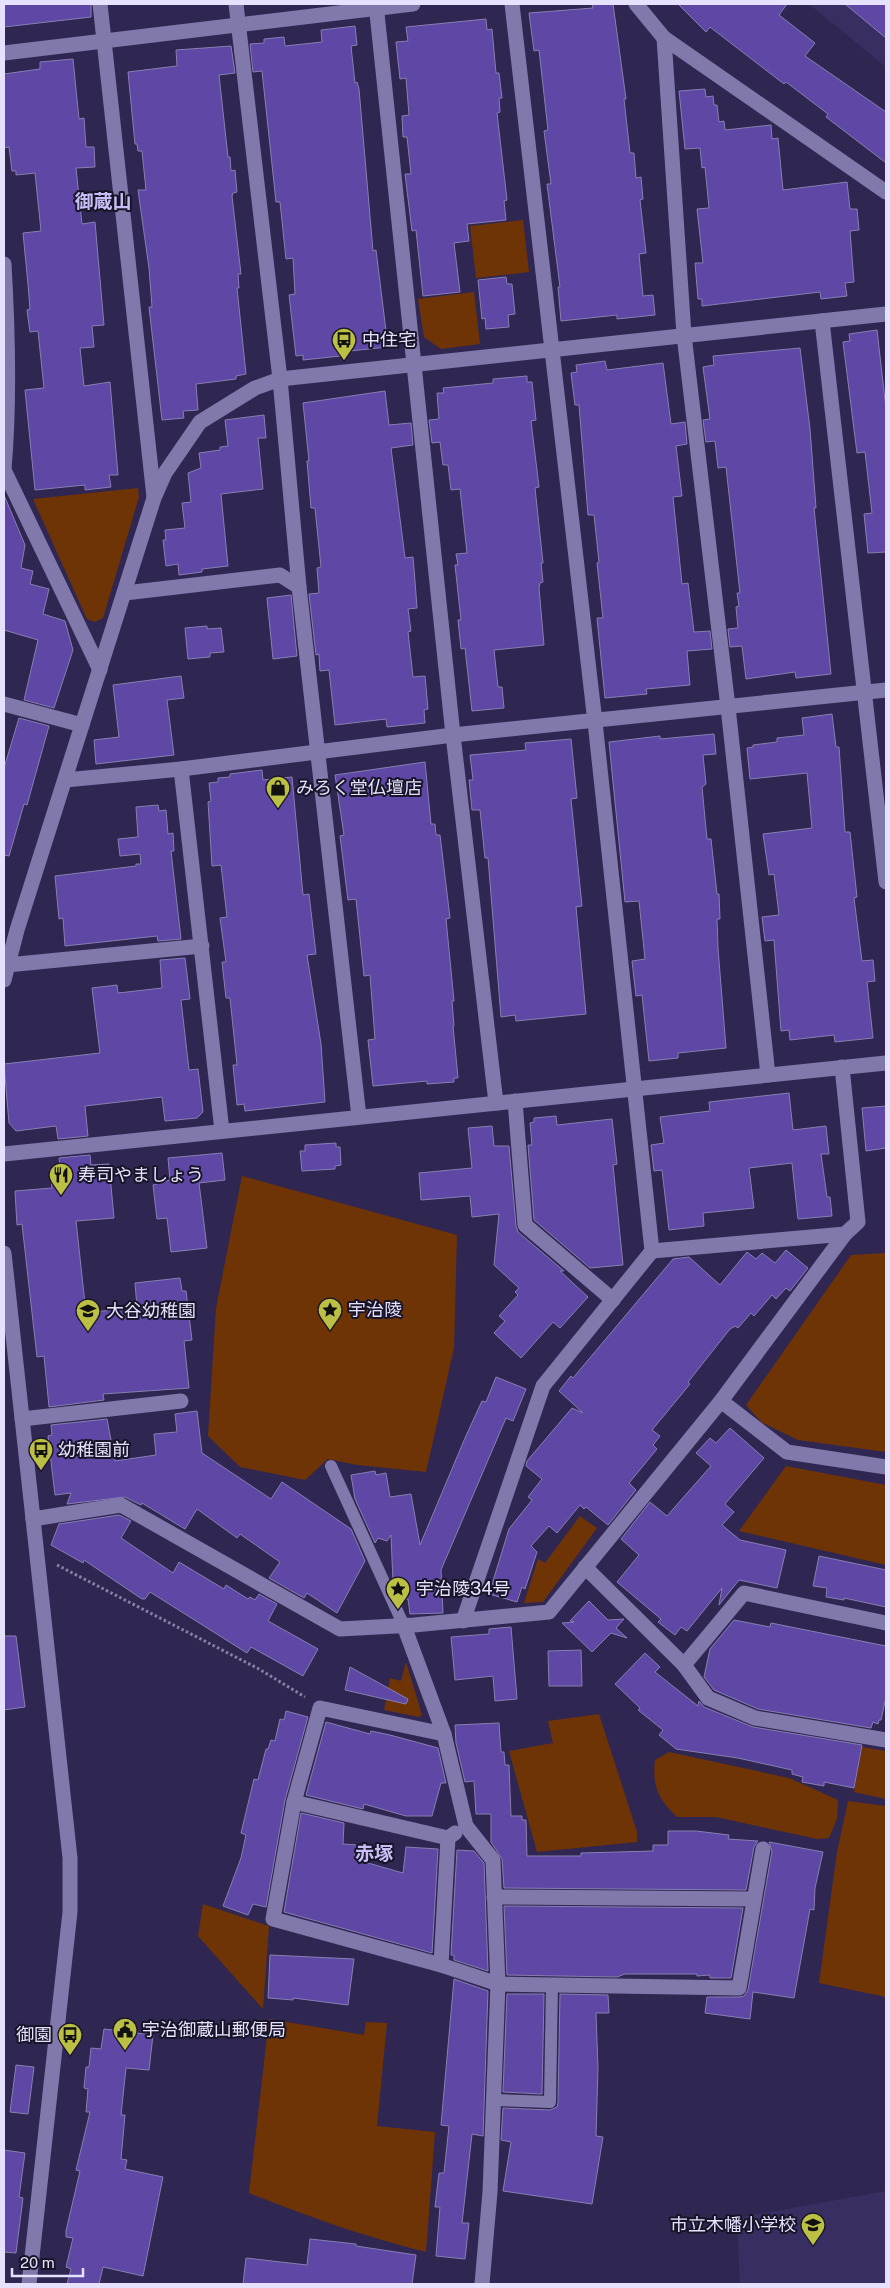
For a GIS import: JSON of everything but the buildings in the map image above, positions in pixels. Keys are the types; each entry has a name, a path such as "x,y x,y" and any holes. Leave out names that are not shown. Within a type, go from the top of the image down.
{"street":[{"path":"100,4 154,498"},
{"path":"236,4 280,379 299,587 359,1117"},
{"path":"4,53 104,42 376,6 413,4"},
{"path":"463,1621 543,1386 652,1251 512,4"},
{"path":"636,4 664,38 886,192"},
{"path":"376,6 453,735 496,1103"},
{"path":"664,38 684,335 728,706 768,1075"},
{"path":"4,264 7,310 4,469 100,670"},
{"path":"202,946 5,973 154,498 165,473 200,422 255,388 280,379 886,314"},
{"path":"822,322 886,882"},
{"path":"125,593 280,576 299,587"},
{"path":"65,780 181,769 453,735 594,722 886,690"},
{"path":"4,704 82,725"},
{"path":"181,769 222,1131"},
{"path":"4,1154 886,1062"},
{"path":"33,1519 121,1505 340,1628 404,1626 549,1612 721,1401 845,1234 858,1222 842,1067"},
{"path":"515,1101 525,1225 612,1300"},
{"path":"652,1251 845,1234"},
{"path":"4,1253 70,1858 70,1912 30,2284"},
{"path":"22,1419 181,1400"},
{"path":"721,1401 787,1452 886,1468"},
{"path":"584,1567 684,1665 708,1698 755,1718 886,1740"},
{"path":"684,1665 744,1593 886,1623"},
{"path":"404,1626 444,1734 466,1826 492,1860 498,1984 494,2100 482,2284"},
{"path":"444,1734 320,1708 294,1802 273,1919 441,1965 498,1984 739,1988 763,1849"},
{"path":"294,1802 448,1838 466,1826"},
{"path":"441,1965 448,1838"},
{"path":"494,1897 754,1899"}],"lane":[{"path":"331,1466 404,1626"},
{"path":"494,2100 550,2102 552,1984"}],"path":[{"path":"37,1554 259,1669 320,1708"}],"shaded area":[{"path":"809,4 886,4 886,67"},
{"path":"523,220 529,272 476,278 470,226"},
{"path":"474,292 480,344 441,349 424,337 418,299"},
{"path":"138,488 139,497 103,618 95,622 87,619 33,499"},
{"path":"242,1176 457,1235 454,1348 426,1472 357,1465 328,1459 305,1480 240,1467 208,1436 216,1308"},
{"path":"886,1253 886,1452 798,1440 761,1422 746,1405 851,1255"},
{"path":"786,1466 886,1485 886,1565 739,1531"},
{"path":"580,1516 597,1528 543,1602 524,1603 538,1559 545,1563"},
{"path":"406,1662 422,1715 419,1717 384,1710 390,1678 401,1681"},
{"path":"599,1714 637,1832 637,1842 537,1852 509,1751 553,1743 548,1721"},
{"path":"862,1747 886,1751 886,1799 854,1792"},
{"path":"669,1752 789,1778 838,1800 837,1819 829,1838 817,1839 716,1817 677,1817 661,1798 654,1777 655,1760"},
{"path":"848,1801 886,1806 886,1997 819,1983 837,1852"},
{"path":"203,1904 269,1926 263,2009 198,1936"},
{"path":"269,2019 364,2035 366,2022 387,2023 377,2126 435,2132 426,2252 336,2226 249,2193"},
{"name":"市立木幡小学校","path":"886,2191 886,2284 740,2284 737,2218"}],"place":[{"name":"中住宅","path":"344,361"},
{"name":"みろく堂仏壇店","path":"278,809"},
{"name":"寿司やましょう","path":"61,1196"},
{"name":"宇治陵","path":"330,1331"},
{"name":"大谷幼稚園","path":"88,1332"},
{"name":"幼稚園前","path":"41,1471"},
{"name":"宇治陵34号","path":"398,1610"},
{"name":"宇治御蔵山郵便局","path":"125,2051"},
{"name":"御園","path":"70,2056"},
{"name":"市立木幡小学校","path":"813,2246"}],"district":[{"name":"御蔵山","path":"103,201"},
{"name":"赤塚","path":"374,1853"}]}
